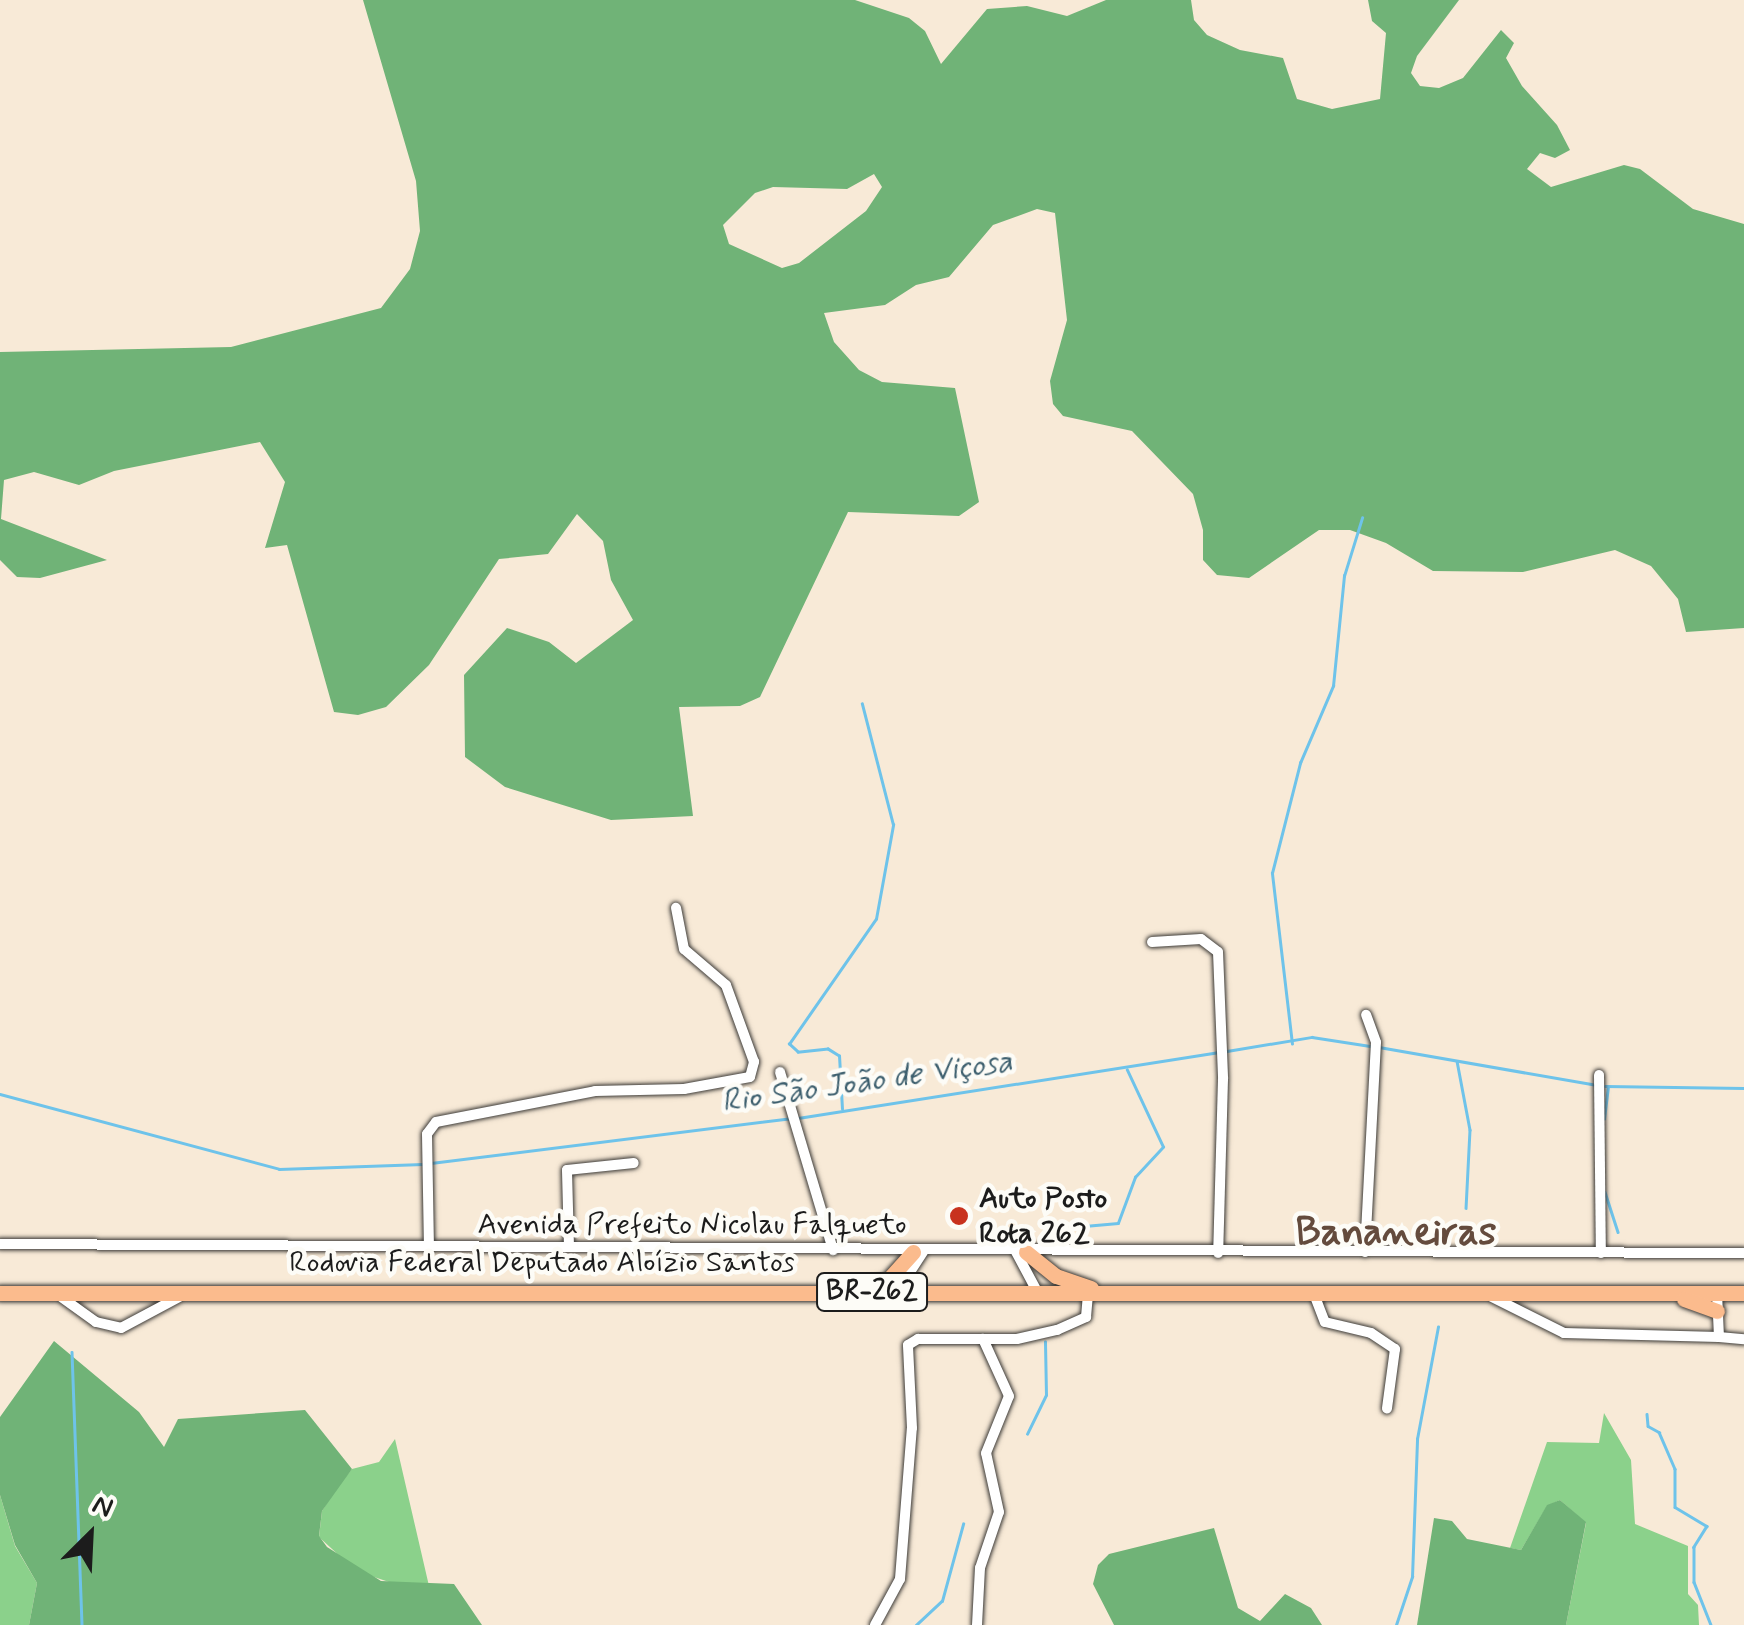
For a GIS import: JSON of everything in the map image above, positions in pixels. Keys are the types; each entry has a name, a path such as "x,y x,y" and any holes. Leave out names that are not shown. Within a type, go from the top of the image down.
{"highway":[{"path":"818,1292 887,1282 918,1252"},
{"path":"1021,1252 1073,1284 1124,1296"},
{"name":"Rodovia Federal Deputado Aloízio Santos","path":"0,1293 192,1288 1124,1296 1744,1293"},
{"path":"1661,1293 1717,1311"}],"street":[{"path":"429,1249 431,1126 460,1114 596,1091 684,1089 750,1077 754,1062 726,985 684,949 676,908"},
{"path":"1152,942 1201,938 1218,952 1222,1045 1218,1253"},
{"path":"1365,1252 1376,1048 1366,1015"},
{"path":"780,1072 833,1250"},
{"path":"1600,1079 1601,1253"},
{"path":"569,1247 567,1170 634,1163"},
{"name":"Avenida Prefeito Nicolau Falqueto","path":"0,1244 918,1252 1744,1253"},
{"path":"897,1292 918,1252"},
{"path":"1021,1252 1039,1295"},
{"path":"56,1293 96,1322 121,1328 192,1288"},
{"path":"1717,1293 1718,1337"},
{"path":"1314,1294 1324,1322 1371,1333 1395,1349 1387,1408"},
{"path":"875,1625 900,1580 912,1428 904,1351 918,1339 983,1340 1078,1323 1089,1311 1088,1295"},
{"path":"1488,1295 1564,1334 1744,1339"},
{"path":"977,1625 980,1568 998,1512 984,1464 1009,1396 983,1340"}],"green space":[{"path":"363,0 855,0 909,18 925,31 941,64 987,9 1027,6 1067,16 1106,0 1191,0 1194,20 1207,35 1240,50 1283,58 1297,99 1332,109 1380,99 1386,33 1372,21 1368,0 1459,0 1417,56 1411,73 1420,86 1439,88 1463,78 1501,30 1514,43 1506,58 1522,86 1557,125 1570,150 1555,158 1540,153 1527,169 1551,187 1624,165 1640,169 1693,209 1744,224 1744,628 1686,632 1678,599 1651,566 1615,550 1523,572 1433,571 1386,543 1350,530 1319,530 1249,578 1217,575 1203,560 1203,530 1193,494 1132,431 1063,416 1053,404 1050,381 1067,320 1055,213 1037,209 993,225 949,277 916,285 885,305 824,313 834,342 859,370 882,382 955,388 979,502 959,516 848,512 760,697 740,706 679,707 693,816 611,820 505,787 465,757 464,675 507,628 549,642 576,663 633,620 611,580 603,541 577,514 548,554 499,559 429,665 386,707 358,715 334,712 287,545 265,548 285,482 260,442 114,471 79,485 34,472 4,480 1,519 107,560 40,578 17,577 0,560 0,352 231,347 381,308 410,269 420,231 416,181","holes":["874,174 882,187 866,211 799,263 782,268 729,244 723,225 755,193 773,187 847,189"]},
{"path":"54,1341 139,1412 164,1447 178,1419 305,1410 352,1469 322,1511 319,1536 327,1547 381,1581 454,1584 482,1625 29,1625 37,1583 15,1545 0,1495 0,1417"},
{"path":"1604,1413 1631,1460 1635,1524 1688,1546 1688,1594 1698,1605 1699,1625 1566,1625 1586,1523 1560,1500 1547,1506 1521,1550 1510,1548 1547,1442 1599,1443"},
{"path":"395,1439 429,1586 404,1587 356,1571 319,1537 322,1511 337,1487 352,1469 379,1462"},
{"path":"0,1495 15,1546 37,1583 29,1625 0,1625"},
{"path":"1560,1500 1586,1522 1566,1625 1417,1625 1434,1518 1452,1521 1467,1539 1521,1550 1547,1505"},
{"path":"1214,1528 1238,1608 1260,1621 1285,1594 1311,1608 1322,1625 1114,1625 1093,1584 1098,1565 1109,1554"}],"waterway":[{"path":"1292,1044 1272,873 1300,763 1333,686 1344,576 1362,518"},
{"path":"842,1109 839,1056 828,1049 798,1052 789,1044 876,919 893,825 862,704"},
{"name":"Rio São João de Viçosa","path":"1227,1051 1312,1037 1371,1046"},
{"name":"Rio São João de Viçosa","path":"1379,1047 1597,1085"},
{"name":"Rio São João de Viçosa","path":"798,1118 1219,1052"},
{"path":"1457,1061 1470,1130 1466,1208"},
{"path":"1054,1238 1073,1227 1118,1223 1135,1177 1163,1147 1127,1070"},
{"name":"Rio São João de Viçosa","path":"1605,1086 1744,1088"},
{"path":"1604,1119 1608,1087"},
{"name":"Rio São João de Viçosa","path":"0,1094 279,1169 423,1164"},
{"name":"Rio São João de Viçosa","path":"431,1163 790,1118"},
{"path":"1605,1192 1618,1232"},
{"path":"1396,1625 1412,1577 1417,1439 1438,1327"},
{"path":"1027,1434 1046,1395 1045,1342"},
{"path":"72,1352 82,1625"},
{"path":"1647,1414 1648,1426 1659,1432 1675,1469 1675,1507 1707,1526 1694,1547 1694,1582 1711,1625"},
{"path":"916,1625 942,1601 963,1524"}],"place":[{"name":"Auto Posto Rota 262","path":"959,1216"}],"district":[{"name":"Bananeiras","path":"1396,1233"}]}
